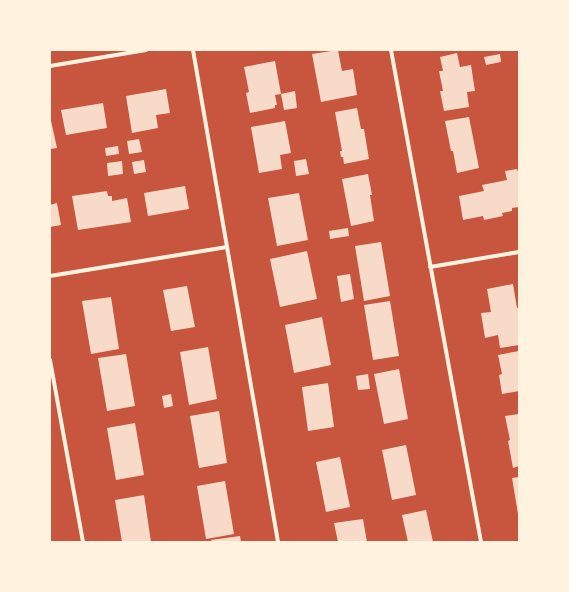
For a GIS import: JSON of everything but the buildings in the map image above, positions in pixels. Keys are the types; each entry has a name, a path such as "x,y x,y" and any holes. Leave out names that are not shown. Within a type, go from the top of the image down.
{"street":[{"path":"50,66 146,50"},
{"path":"193,50 278,542"},
{"path":"391,50 482,542"},
{"path":"50,276 227,247"},
{"path":"430,267 519,252"},
{"path":"50,360 83,542"}]}
